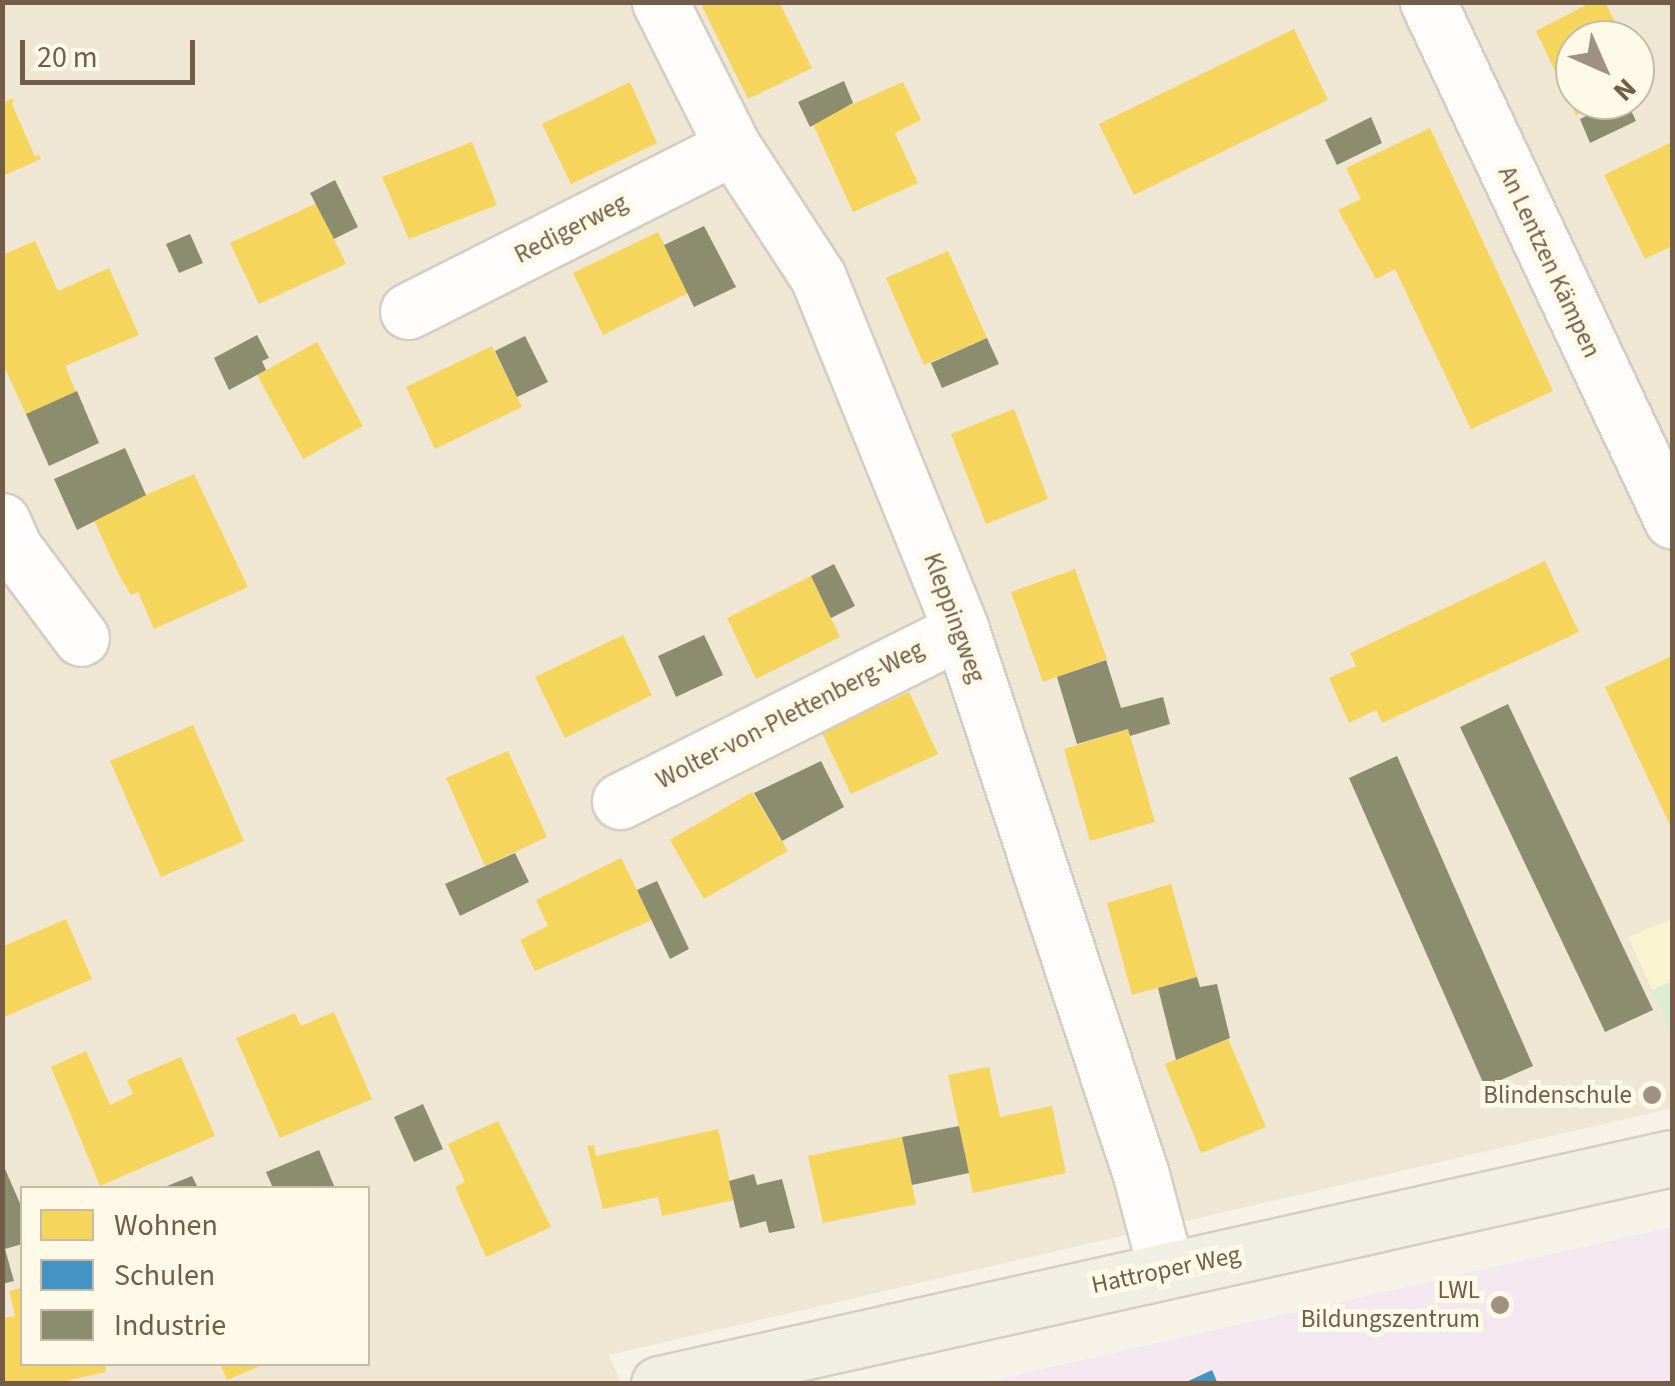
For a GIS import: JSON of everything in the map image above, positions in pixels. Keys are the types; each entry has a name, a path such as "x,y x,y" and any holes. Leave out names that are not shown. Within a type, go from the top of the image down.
{"main road":[{"name":"Hattroper Weg","path":"660,1384 1166,1269 1328,1238 1672,1158"}],"street":[{"name":"Kleppingweg","path":"660,2 733,146 818,277 961,630 1141,1175 1166,1269"},
{"name":"An Lentzen Kämpen","path":"1428,2 1672,520"},
{"name":"Redigerweg","path":"408,311 733,146"},
{"path":"2,521 14,548 82,638"},
{"name":"Wolter-von-Plettenberg-Weg","path":"620,801 961,630"}],"shaded area":[{"path":"3,3 1672,3 1672,1108 609,1355 621,1383 3,1384"},
{"name":"LWL Bildungszentrum","path":"1672,1227 1672,1383 981,1383"}],"green space":[{"path":"1672,919 1672,1036 1628,937"}],"sand":[{"path":"1672,919 1672,981 1652,990 1628,937"}],"building: Wohnen":[{"path":"700,2 779,2 812,68 748,99"},
{"path":"1592,2 1605,2 1614,20 1557,20"},
{"path":"1555,21 1555,71 1536,31"},
{"path":"1294,29 1328,100 1134,195 1099,124"},
{"path":"630,82 657,143 571,184 542,124"},
{"path":"903,82 921,120 895,133 918,183 853,212 812,122"},
{"path":"14,98 12,104 35,157 38,154 41,159 2,176 2,103"},
{"path":"1430,128 1553,391 1471,429 1395,269 1376,279 1338,210 1361,199 1346,168"},
{"path":"472,142 497,205 409,239 382,177"},
{"path":"1672,142 1672,246 1645,259 1604,175"},
{"path":"317,203 346,264 259,304 230,243"},
{"path":"658,232 688,293 603,335 573,273"},
{"path":"35,241 58,291 109,268 139,335 65,366 76,392 26,414 2,362 2,255"},
{"path":"948,251 987,338 924,365 886,278"},
{"path":"317,342 363,426 303,459 257,375"},
{"path":"492,346 522,407 435,449 406,387"},
{"path":"1014,409 1048,499 986,524 951,434"},
{"path":"194,474 248,587 154,629 138,592 131,595 119,575 93,518"},
{"path":"1545,561 1579,632 1382,723 1376,710 1349,723 1329,678 1356,666 1350,653"},
{"path":"1075,569 1107,659 1043,682 1011,592"},
{"path":"811,576 840,637 756,679 727,618"},
{"path":"623,635 652,695 565,738 535,677"},
{"path":"1672,656 1672,829 1605,687"},
{"path":"909,692 938,754 851,794 822,733"},
{"path":"193,725 244,841 161,877 110,761"},
{"path":"1128,729 1155,822 1090,841 1064,749"},
{"path":"508,751 547,837 485,866 446,778"},
{"path":"752,792 788,851 704,899 670,840"},
{"path":"621,858 652,920 535,971 520,940 548,926 536,900"},
{"path":"1171,884 1197,977 1132,995 1107,903"},
{"path":"66,919 92,979 2,1018 2,947"},
{"path":"334,1012 372,1099 280,1138 236,1038 295,1013 301,1026"},
{"path":"1228,1039 1266,1127 1201,1153 1165,1064"},
{"path":"86,1051 110,1105 133,1094 127,1080 181,1057 215,1136 100,1186 51,1067"},
{"path":"989,1067 1000,1117 1052,1106 1066,1173 973,1193 948,1075"},
{"path":"498,1121 551,1227 486,1257 455,1187 465,1182 448,1144"},
{"path":"718,1129 734,1200 662,1216 658,1197 603,1209 587,1146 594,1145 596,1156"},
{"path":"902,1137 916,1204 823,1223 808,1156"},
{"path":"20,1288 20,1366 105,1366 106,1372 53,1384 2,1384 2,1318 15,1316 9,1291"},
{"path":"221,1366 260,1366 227,1380"}],"building: Schulen":[{"path":"1212,1370 1218,1384 1182,1384"}],"building: Industrie":[{"path":"844,81 853,103 810,127 798,102"},
{"path":"1371,117 1382,143 1337,165 1325,140"},
{"path":"1580,120 1636,120 1636,121 1590,143"},
{"path":"335,180 358,227 334,239 310,193"},
{"path":"704,226 736,287 694,307 664,245"},
{"path":"190,234 203,263 179,273 166,244"},
{"path":"257,335 269,358 262,361 266,370 229,390 214,358"},
{"path":"525,336 548,382 517,397 495,351"},
{"path":"987,338 999,364 942,388 931,363"},
{"path":"77,391 99,443 49,466 26,414"},
{"path":"125,448 146,495 77,530 54,479"},
{"path":"834,564 855,606 831,618 811,576"},
{"path":"704,635 723,675 676,697 658,656"},
{"path":"1106,660 1121,708 1163,697 1170,724 1130,736 1128,729 1077,744 1057,677"},
{"path":"1508,704 1653,1010 1605,1032 1460,727"},
{"path":"1397,756 1533,1066 1485,1087 1349,778"},
{"path":"821,761 844,807 782,841 754,793"},
{"path":"515,853 529,882 460,916 445,884"},
{"path":"657,881 689,949 670,959 637,890"},
{"path":"1197,977 1200,987 1217,984 1230,1038 1176,1060 1158,988"},
{"path":"423,1104 443,1149 414,1162 394,1117"},
{"path":"959,1126 969,1173 912,1185 902,1137"},
{"path":"319,1150 334,1186 272,1186 266,1172"},
{"path":"2,1162 20,1203 20,1245 5,1249 14,1281 2,1284"},
{"path":"754,1174 757,1185 782,1179 795,1228 769,1233 766,1221 740,1228 729,1181"},
{"path":"192,1176 197,1186 167,1186"}],"place":[{"name":"Blindenschule","path":"1652,1095"},
{"name":"LWL Bildungszentrum","path":"1500,1305"}]}
